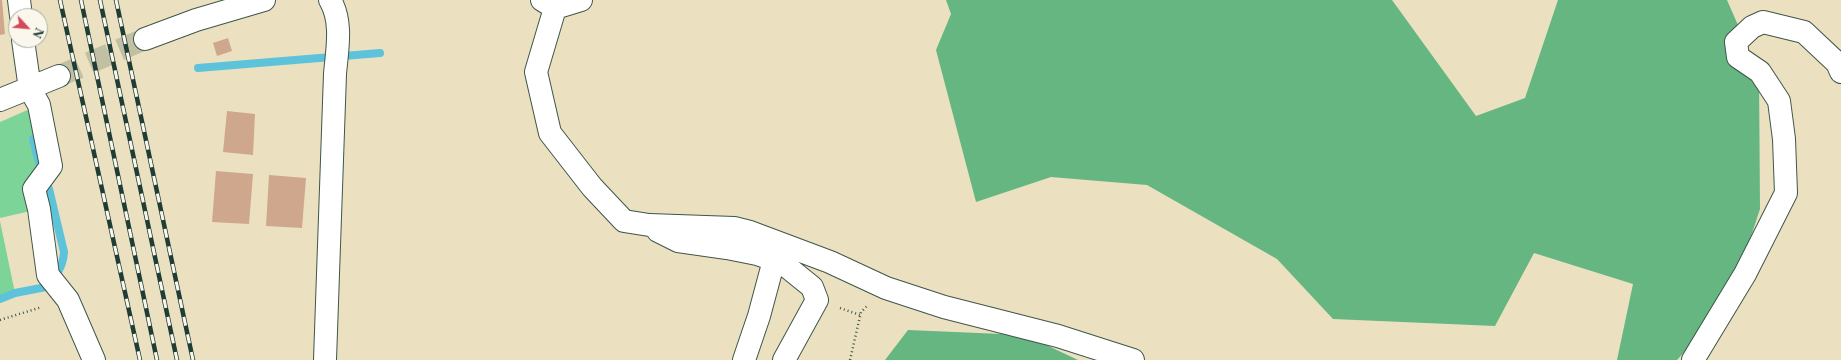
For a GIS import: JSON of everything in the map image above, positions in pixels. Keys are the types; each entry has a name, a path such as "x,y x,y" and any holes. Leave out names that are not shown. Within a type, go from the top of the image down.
{"street":[{"path":"146,39 196,20 264,0"},
{"path":"325,360 335,74 338,40 335,13 330,0"},
{"path":"582,0 549,4 536,72 550,132 592,187 624,222 649,225 734,228 750,232 830,262 886,288 944,308 1058,336 1133,360"},
{"path":"1693,360 1745,274 1786,193 1784,139 1779,101 1760,72 1738,57 1736,42 1752,27 1763,22 1804,32 1837,63 1841,72"},
{"path":"24,48 30,89 39,105 50,166 34,189 39,209 48,275 66,296 87,358"},
{"path":"0,100 59,76"},
{"path":"649,225 678,241 757,254 774,260 786,266 812,287 817,300 784,360"},
{"path":"744,360 759,316 774,260"}],"path":[{"path":"850,360 860,312 886,288"},
{"path":"0,320 66,296"}],"green space":[{"path":"946,0 1392,0 1476,116 1525,98 1558,0 1727,0 1759,73 1760,209 1734,288 1698,337 1677,360 1617,360 1633,284 1534,253 1495,326 1333,319 1277,259 1147,185 1051,177 976,202 936,50 951,14"},
{"path":"39,105 33,139 43,174 39,209 0,218 0,122"},
{"path":"0,221 15,293 0,299"},
{"path":"908,330 1025,335 1078,360 885,360"}],"building":[{"path":"0,0 2,0 5,34 0,35"},
{"path":"228,38 232,51 217,56 213,43"},
{"path":"227,111 255,114 253,155 223,152"},
{"path":"216,171 253,174 249,224 212,222"},
{"path":"269,175 306,178 302,228 266,226"}],"waterway":[{"path":"198,68 380,53"},
{"path":"0,299 15,293 46,287 53,279 62,263 64,252 49,189 38,159 33,139"}],"tunnel":[{"path":"59,76 145,39"}],"railway":[{"path":"60,0 140,360"},
{"path":"81,0 157,360"},
{"path":"100,0 177,360"},
{"path":"116,0 193,360"}]}
